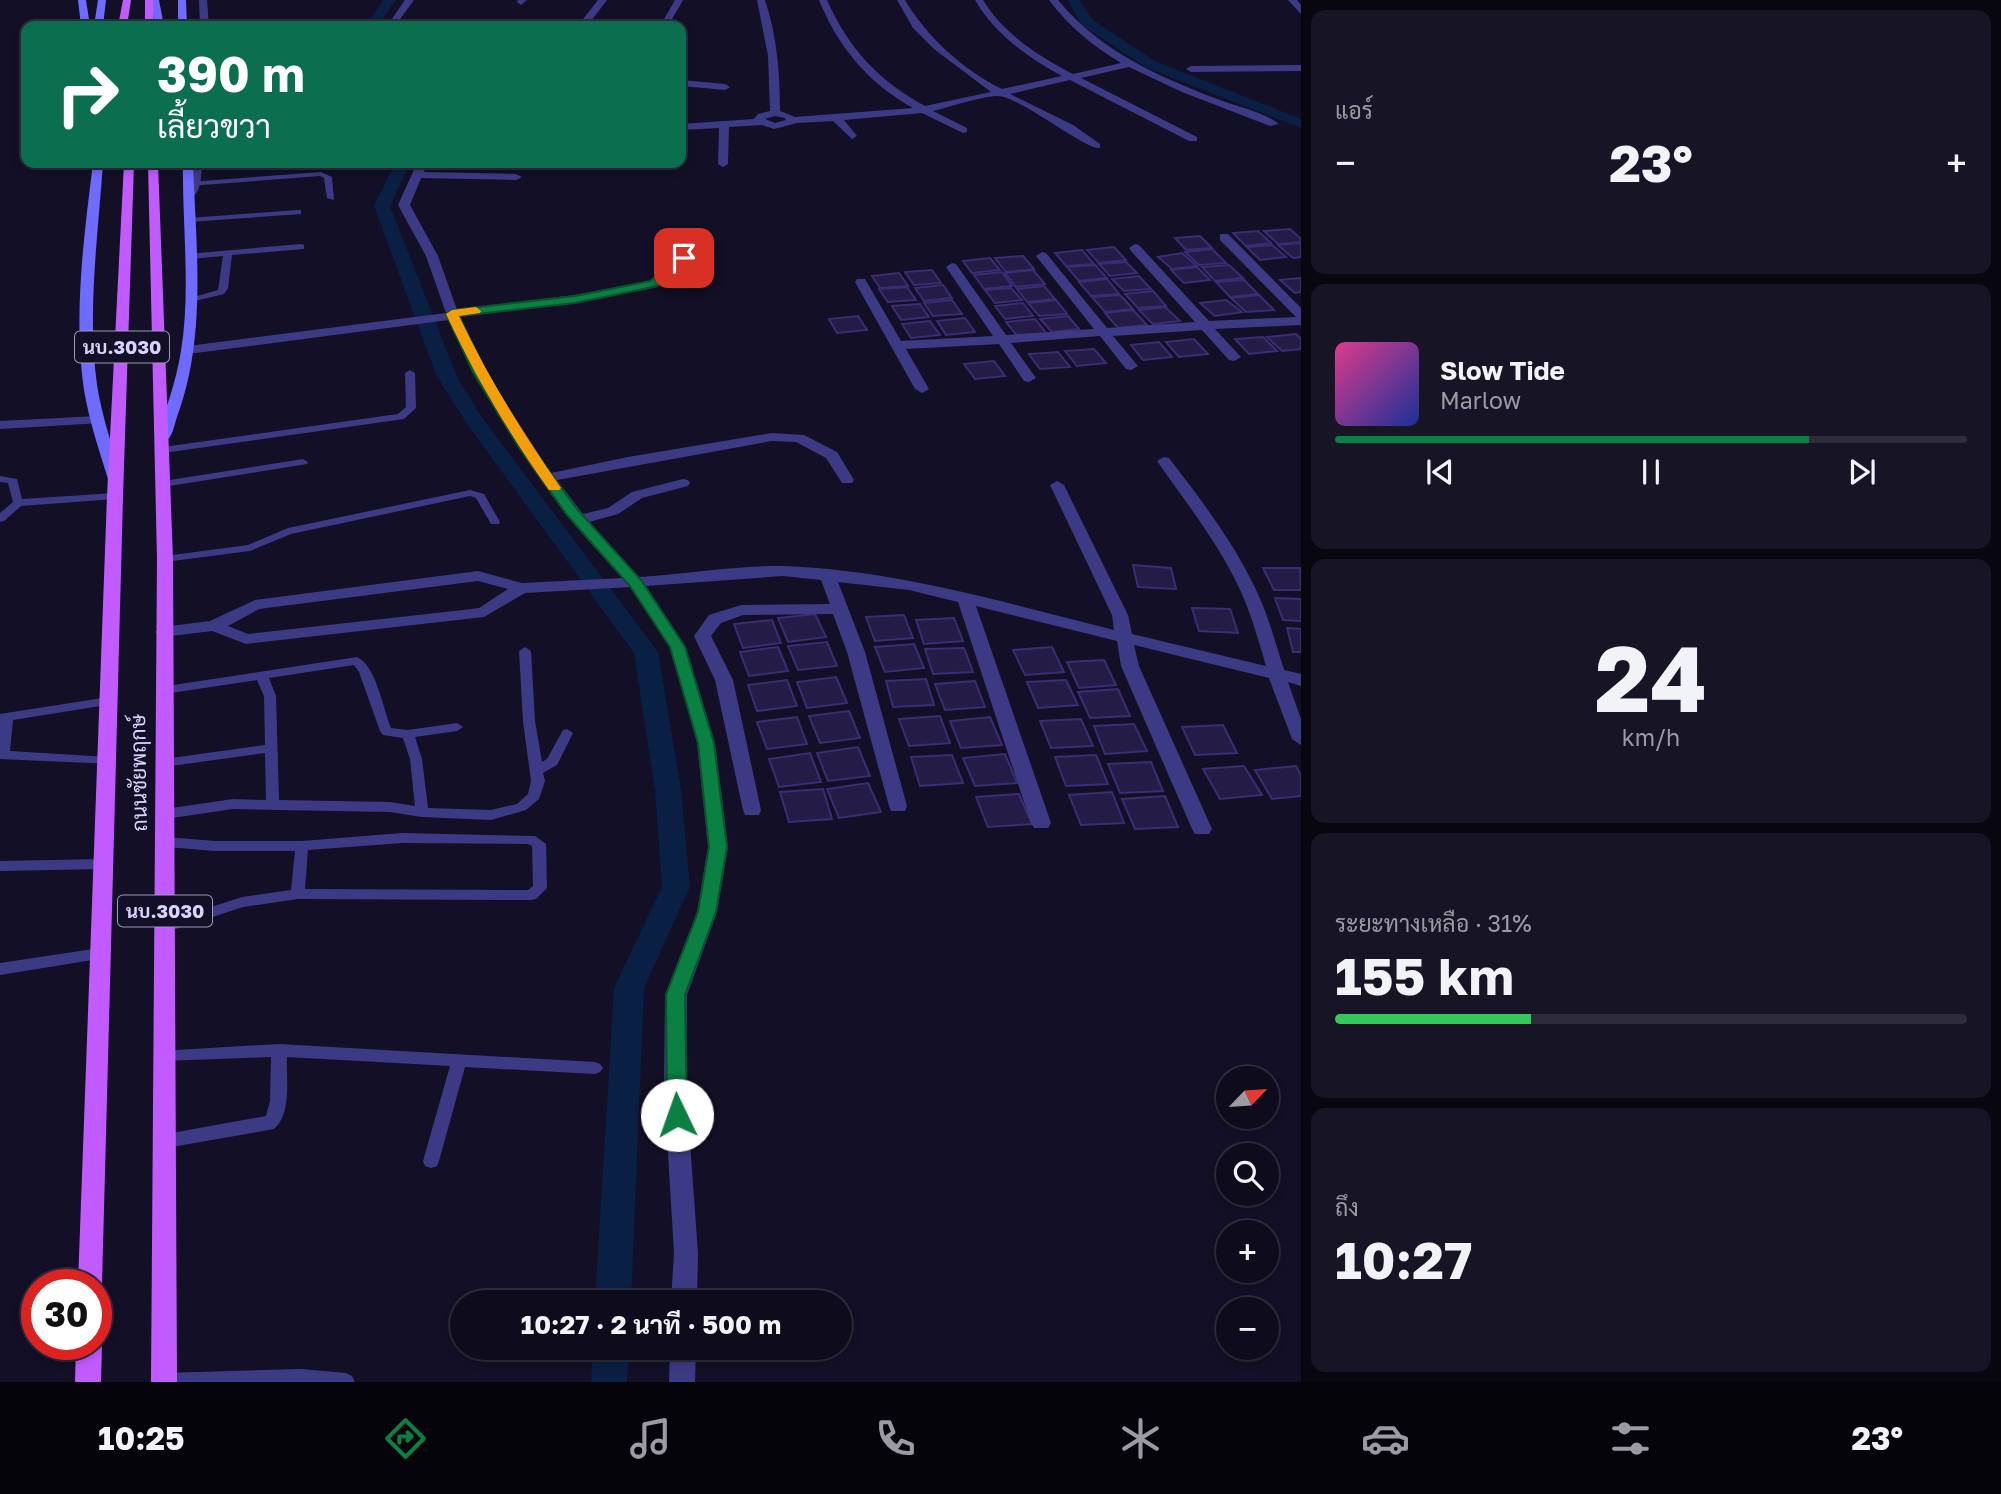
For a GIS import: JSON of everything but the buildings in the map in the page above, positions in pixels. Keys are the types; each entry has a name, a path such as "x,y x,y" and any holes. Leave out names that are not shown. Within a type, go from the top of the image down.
{"main road":[{"path":"82,0 85,21"},
{"path":"100,21 102,0"},
{"path":"123,21 128,0"},
{"path":"128,0 130,21"},
{"path":"149,0 150,21"},
{"path":"155,0 159,21"},
{"path":"182,0 183,21"},
{"path":"98,168 88,340 89,376 97,420 116,489"},
{"name":"ถนนชัยพฤกษ์","path":"90,1269 129,168"},
{"name":"ถนนชัยพฤกษ์","path":"153,168 165,559 164,1382"},
{"path":"162,444 178,396 188,350 191,299 189,220 192,188 189,168"},
{"path":"88,1382 89,1360"}],"street":[{"path":"203,0 205,21"},
{"path":"394,21 410,0"},
{"path":"587,21 603,0"},
{"path":"667,21 680,0"},
{"path":"761,0 771,29 776,81 775,113"},
{"path":"822,0 832,25 851,55 885,85 923,110 963,130"},
{"path":"901,0 916,26 937,47 989,87 1069,127 1096,146"},
{"path":"979,0 990,19 1011,38 1071,78 1193,139"},
{"path":"1053,0 1066,20 1129,64 1188,92 1274,124"},
{"path":"1292,0 1301,11"},
{"path":"761,122 762,116 775,113 792,120 923,110 1129,64"},
{"path":"1191,69 1301,68"},
{"path":"686,83 725,87"},
{"path":"837,118 852,136"},
{"path":"686,127 761,122 780,126 789,124 792,120"},
{"path":"723,164 724,126"},
{"path":"192,188 196,168"},
{"path":"516,177 418,169 404,205 432,256 451,315 480,374 547,478 678,647 706,743 718,847 707,912 676,995 675,1087 686,1253 684,1290"},
{"path":"1224,237 1301,315"},
{"path":"1135,248 1234,357"},
{"path":"1042,256 1131,366"},
{"path":"188,350 575,299 654,284 684,258"},
{"path":"952,267 1029,378"},
{"path":"861,282 922,389"},
{"path":"897,345 1005,341 1204,324 1301,321"},
{"path":"0,425 97,420"},
{"path":"547,478 628,461 772,437 799,438 832,455 847,480"},
{"path":"1164,461 1217,533 1251,596 1289,714 1301,738"},
{"path":"579,520 612,511 638,495 683,483"},
{"path":"1057,485 1121,615 1130,666 1202,829"},
{"path":"163,632 214,626 246,607 255,605 478,576 521,589 629,584 771,572 827,575 909,585 1301,680"},
{"path":"827,575 856,652 898,806"},
{"path":"214,626 246,639 463,615 484,612 521,589"},
{"path":"965,598 1041,823"},
{"path":"752,810 724,680 702,636 715,619 741,610 840,609"},
{"path":"682,1382 683,1360"}],"lane":[{"path":"192,188 321,174 328,177 331,198"},
{"path":"189,220 298,212"},
{"path":"190,256 301,247"},
{"path":"191,299 221,292 228,253"},
{"path":"162,444 401,417 411,408 410,373"},
{"path":"163,484 303,462"},
{"path":"0,479 13,481 18,503"},
{"path":"0,519 18,503 116,489"},
{"path":"165,559 250,548 288,531 470,493 480,496 495,522"},
{"path":"165,814 233,804 390,807 422,812 491,815 507,813 521,807 534,796 538,781 529,721 525,651"},
{"path":"164,690 357,661 365,671 387,732 408,734 457,727"},
{"path":"261,676 270,696 273,806"},
{"path":"108,761 2,755 3,718 109,701"},
{"path":"537,771 552,762 567,733"},
{"path":"408,734 416,758 422,812"},
{"path":"164,763 272,748"},
{"path":"164,928 242,902 298,894 531,895 540,888 538,844 530,839 402,838 302,846 215,846 166,842"},
{"path":"298,894 302,846"},
{"path":"0,866 104,864"},
{"path":"0,970 100,954"},
{"path":"165,1055 279,1051 595,1068"},
{"path":"166,1141 273,1121 278,1101 279,1051"},
{"path":"431,1161 459,1060"},
{"path":"164,1382 302,1378 346,1382"}],"waterway":[{"path":"374,21 390,0"},
{"path":"1073,0 1088,23 1150,64 1301,124"},
{"path":"400,168 382,206 447,377 475,421 646,652 668,790 676,887 629,988 614,1290"},
{"path":"609,1382 610,1360"}],"slow traffic":[{"path":"476,311 452,314 480,374 526,449 554,488"}],"route":[{"path":"677,1115 676,995 707,912 718,847 706,743 678,647 636,583 572,512 526,449 480,374 452,314 610,294 654,284 684,258"}]}
